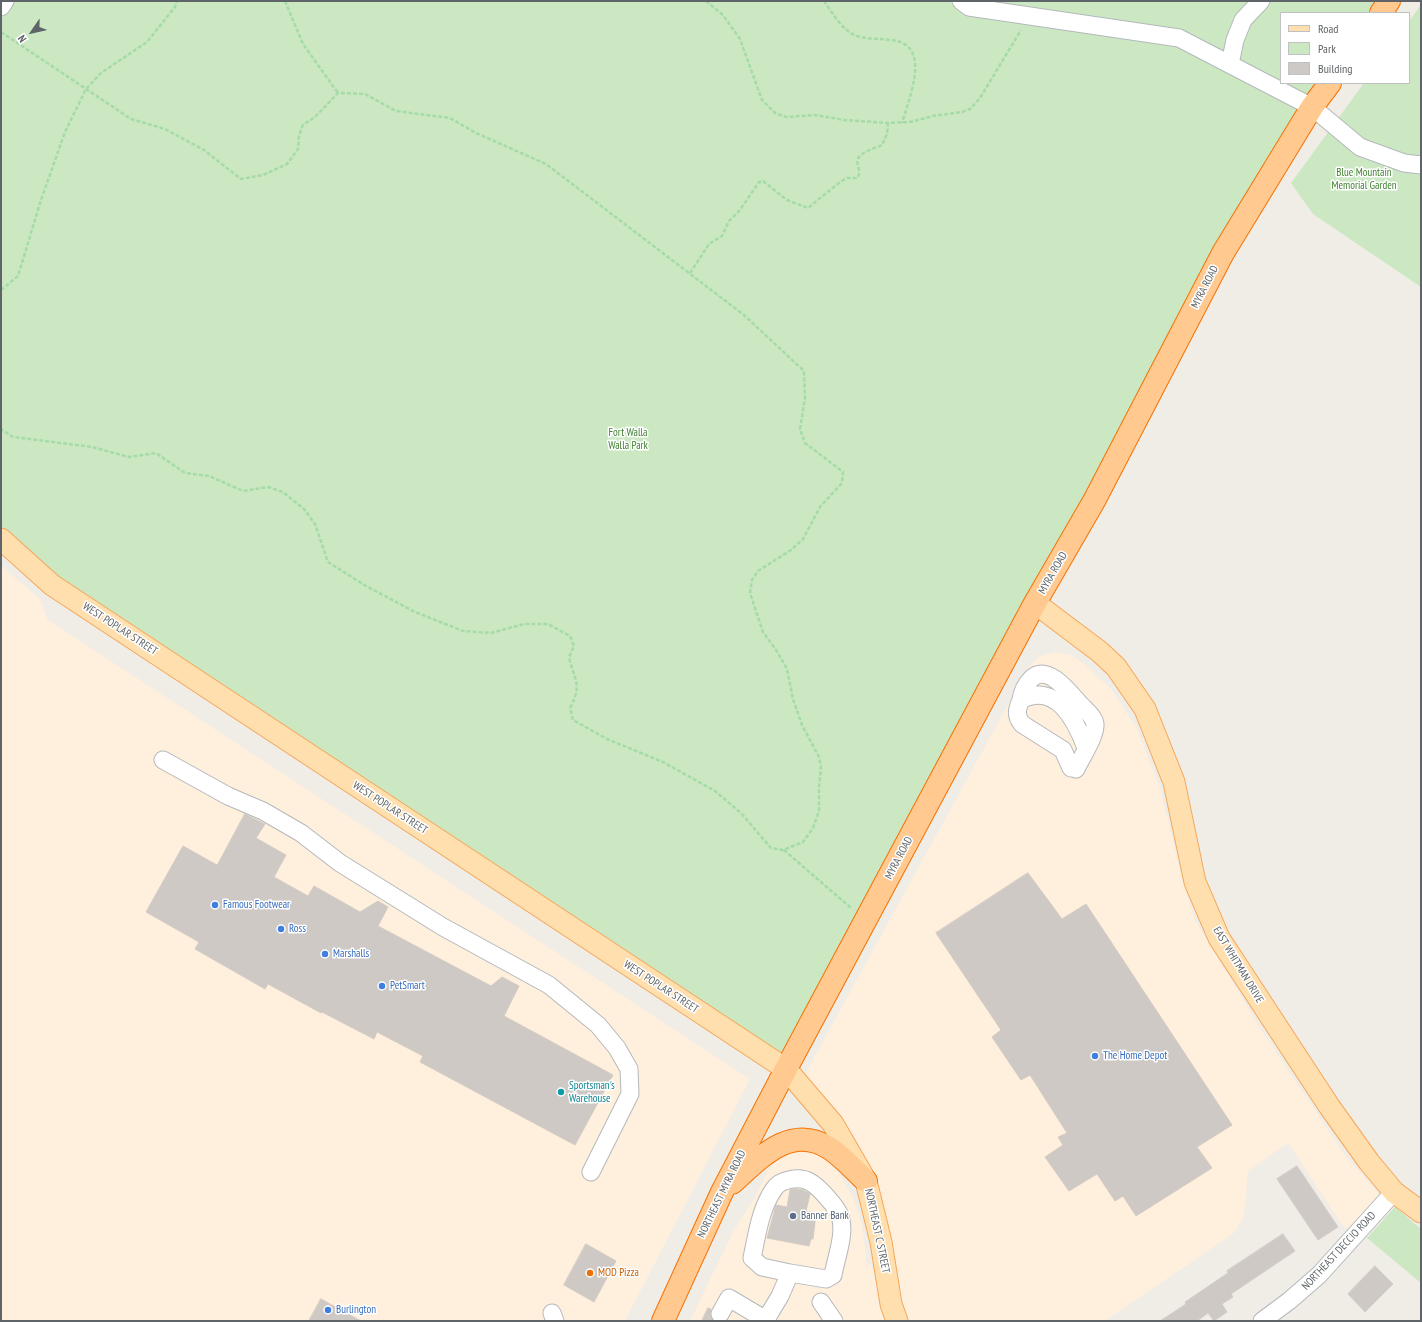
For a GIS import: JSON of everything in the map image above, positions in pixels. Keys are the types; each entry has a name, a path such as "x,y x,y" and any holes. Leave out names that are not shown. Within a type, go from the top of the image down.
{"highway":[{"path":"1381,12 1389,1"},
{"name":"MYRA ROAD","path":"786,1069 1035,603 1094,501 1223,253 1312,107 1329,84"},
{"name":"NORTHEAST MYRA ROAD","path":"663,1321 722,1192 786,1069"},
{"path":"722,1192 771,1149 792,1140 815,1140 830,1148 866,1181"}],"main road":[{"name":"WEST POPLAR STREET","path":"1,538 52,585 786,1069"},
{"name":"EAST WHITMAN DRIVE","path":"1035,603 1100,652 1116,667 1145,709 1174,782 1195,882 1219,938 1329,1106 1369,1162 1394,1192 1421,1212"},
{"name":"NORTHEAST C STREET","path":"786,1069 833,1124 866,1181 881,1242 891,1304 897,1321"}],"street":[{"path":"1,6 5,1"},
{"path":"961,1 969,7 1179,38 1312,107 1360,147 1404,163 1421,165"},
{"path":"1230,64 1235,40 1243,20 1261,1"},
{"path":"1040,675 1050,677 1061,683 1094,719 1095,731 1074,769 1063,750 1022,724 1018,718 1017,710 1022,692 1034,676 1040,675"},
{"path":"163,760 228,796 263,811 301,832 340,863 443,927 549,985 598,1025 617,1048 629,1069 630,1094 591,1172"},
{"path":"787,1179 809,1181 831,1202 840,1214 842,1227 833,1275 826,1279 790,1273 762,1267 752,1258 763,1210 774,1188 787,1179"},
{"name":"NORTHEAST DECCIO ROAD","path":"1262,1321 1289,1301 1319,1275 1394,1192"},
{"path":"720,1314 729,1298 765,1320 780,1296 790,1273"},
{"path":"821,1302 834,1321"}],"path":[{"path":"1,290 18,276 40,200 65,132 86,89 102,73 148,42 170,13 177,1"},
{"path":"285,1 303,44 338,93"},
{"path":"706,1 723,15 735,30 750,63 762,100 775,113 786,117 815,115 845,120 888,123 902,123 933,116 962,112 976,104 1030,16"},
{"path":"824,1 847,30 857,36 898,41 909,47 913,53 915,58 915,76 902,123"},
{"path":"1,32 130,119 165,129 204,150 241,179 263,175 287,164 298,149 299,135 303,125 315,116 338,93 365,94 396,111 450,118 476,133 546,164 632,228 677,266 690,273 744,315 804,371 805,398 800,428 805,443 843,472 842,483 820,507 803,539 791,550 758,571 752,580 750,593 763,632 787,669 802,725 819,756 821,767 818,787 819,812 813,828 803,842 783,850"},
{"path":"690,273 709,244 722,236 729,221 740,210 759,182 763,181 787,200 808,208 840,182 847,178 857,178 860,175 857,162 858,158 882,145 887,134 888,123"},
{"path":"1,429 13,437 92,447 129,457 156,453 185,473 209,476 243,491 268,487 284,492 304,509 315,524 328,562 366,586 415,612 463,631 491,633 524,624 548,624 570,636 574,646 569,657 577,679 576,697 570,708 573,720 607,739 663,762 715,791 741,813 771,848 783,850 851,908"}],"shaded area":[{"path":"1,566 40,599 48,620 750,1079 625,1321 1,1321"},
{"path":"1055,652 1071,655 1084,664 1112,690 1136,727 1160,788 1182,878 1195,920 1260,1028 1344,1154 1383,1199 1353,1231 1343,1226 1288,1143 1248,1171 1244,1216 1234,1233 1105,1321 908,1321 899,1292 874,1178 852,1133 834,1108 804,1076 1028,668 1038,657"},
{"path":"798,1148 821,1154 839,1173 854,1200 862,1223 867,1266 871,1263 885,1321 690,1321 733,1232 755,1197 769,1169 780,1157"}],"green space":[{"name":"Fort Walla Walla Park","path":"1,1 1389,1 1382,12 1280,12 1280,84 1329,84 1312,107 786,1069 1,539"},
{"name":"Blue Mountain Memorial Garden","path":"1421,5 1421,287 1313,214 1291,183 1363,84 1410,84 1410,20"},
{"path":"1395,1207 1421,1229 1421,1283 1367,1238"}],"building":[{"path":"245,814 265,824 256,838 286,855 274,877 308,896 314,886 360,912 378,901 388,907 378,926 491,986 502,977 519,986 504,1016 613,1075 575,1145 420,1062 423,1056 377,1032 374,1039 322,1012 321,1013 268,984 265,989 195,949 199,942 146,912 183,846 217,865"},
{"name":"The Home Depot","path":"1028,873 1062,919 1086,904 1232,1125 1197,1147 1212,1168 1136,1216 1123,1196 1115,1201 1097,1174 1069,1191 1045,1157 1063,1145 1058,1137 1067,1133 1030,1075 1021,1080 992,1037 1001,1030 936,933"},
{"path":"1297,1166 1338,1227 1318,1240 1277,1179"},
{"name":"Banner Bank","path":"790,1190 803,1190 810,1194 806,1211 816,1213 813,1239 811,1239 809,1246 767,1238 776,1205 787,1207"},
{"path":"1283,1234 1295,1251 1231,1294 1233,1297 1222,1304 1227,1312 1214,1321 1208,1313 1197,1321 1160,1321 1228,1273 1227,1271"},
{"name":"MOD Pizza","path":"586,1244 616,1261 594,1302 564,1285"},
{"path":"1375,1266 1393,1284 1365,1312 1348,1294"},
{"name":"Burlington","path":"321,1299 361,1321 309,1321"},
{"path":"708,1308 711,1309 710,1314 713,1321 702,1321"}],"place":[{"name":"Famous Footwear","path":"215,905"},
{"name":"Ross","path":"281,929"},
{"name":"Marshalls","path":"325,954"},
{"name":"PetSmart","path":"382,986"},
{"name":"The Home Depot","path":"1095,1056"},
{"name":"Sportsman's Warehouse","path":"561,1092"},
{"name":"Banner Bank","path":"793,1216"},
{"name":"MOD Pizza","path":"590,1273"},
{"name":"Burlington","path":"328,1310"}]}
